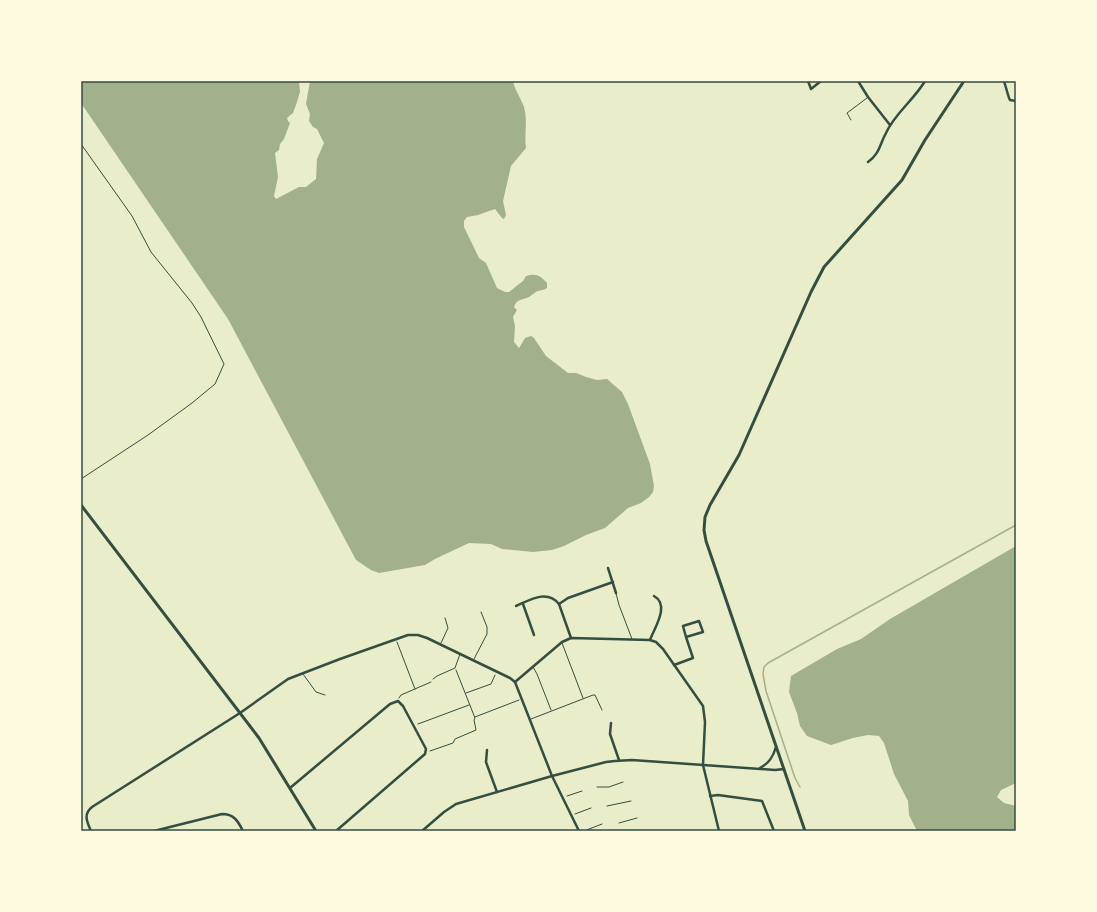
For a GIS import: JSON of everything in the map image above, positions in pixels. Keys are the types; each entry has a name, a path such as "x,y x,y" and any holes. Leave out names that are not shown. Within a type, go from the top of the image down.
{"street":[{"path":"808,81 810,89 821,81"},
{"path":"858,81 868,98 890,125"},
{"path":"868,162 878,152 890,125 896,116 925,81"},
{"path":"805,831 706,541 704,524 705,517 710,505 739,454 811,292 824,267 902,180 925,140 964,81"},
{"path":"1004,81 1010,100 1016,101"},
{"path":"81,505 266,748 316,831"},
{"path":"608,568 616,592"},
{"path":"559,604 568,598 613,582"},
{"path":"516,606 541,596 547,596 556,600 559,604 571,638"},
{"path":"650,640 662,609 658,598 654,596"},
{"path":"523,603 534,635"},
{"path":"674,665 693,658 686,638 682,626 699,620 703,632 686,638"},
{"path":"91,831 86,815 89,809 240,713 277,687 302,673 408,635 418,635 441,644 510,678 515,682 552,776 579,831"},
{"path":"515,682 562,642 571,638 632,639 650,640 656,642 663,649 697,698 704,712 706,722 703,765 718,831"},
{"path":"290,788 390,704 398,701 403,706 426,749 425,754 336,831"},
{"path":"611,723 610,734 619,760"},
{"path":"759,769 773,756 776,747"},
{"path":"487,750 486,762 497,792"},
{"path":"422,831 456,804 606,762 619,760 778,770 784,768"},
{"path":"710,796 718,795 762,800 774,831"},
{"path":"154,831 216,815 227,814 235,817 243,831"}],"lane":[{"path":"851,120 847,113 861,101 868,98"},
{"path":"616,592 619,605 632,639"},
{"path":"473,660 487,634 487,627 481,612"},
{"path":"441,644 448,628 445,618"},
{"path":"562,642 584,698"},
{"path":"433,679 455,668 460,654"},
{"path":"532,667 537,674 551,710"},
{"path":"302,673 316,692 325,694"},
{"path":"530,719 593,695 595,695 602,710"}],"path":[{"path":"81,144 132,216 151,252 192,303 201,317 224,364 215,384 192,403 148,435 81,478"},
{"path":"396,640 415,689"},
{"path":"426,751 428,752 453,743 455,739 476,731 477,729 474,720 475,718 455,668"},
{"path":"465,693 491,684 496,672"},
{"path":"398,701 401,695 430,683 433,679"},
{"path":"475,718 522,699"},
{"path":"414,726 470,705"},
{"path":"597,787 610,787 623,782"},
{"path":"563,798 582,791"},
{"path":"607,806 630,801"},
{"path":"571,815 591,808"},
{"path":"619,823 637,818"},
{"path":"584,831 602,824"}],"shaded area":[{"path":"81,81 299,81 300,92 296,105 293,113 287,118 290,123 284,139 280,144 279,150 275,153 278,177 274,196 276,199 299,187 306,187 316,179 317,159 324,143 317,129 313,127 309,121 310,114 306,104 310,81 513,81 525,112 526,148 511,166 503,201 506,215 504,219 502,218 495,209 467,217 464,221 464,227 479,258 486,263 497,288 505,292 509,292 523,281 526,276 533,275 540,276 547,283 547,288 544,290 537,291 529,297 516,302 514,307 517,310 513,317 515,326 514,342 519,348 525,338 531,336 546,356 568,373 576,373 597,380 607,379 622,392 628,404 650,464 654,486 653,492 641,503 628,508 605,528 552,550 533,552 502,549 491,544 469,543 425,565 379,573 371,570 356,560 228,319 81,103"},
{"path":"1016,546 1016,783 1001,790 997,797 1004,803 1016,806 1016,831 917,831 909,815 908,801 894,774 884,743 879,736 868,735 831,745 807,736 800,726 789,692 791,676 837,649 861,639 890,619"}],"waterway":[{"path":"800,787 795,778 766,691 763,674 764,667 768,663 1016,525"}]}
